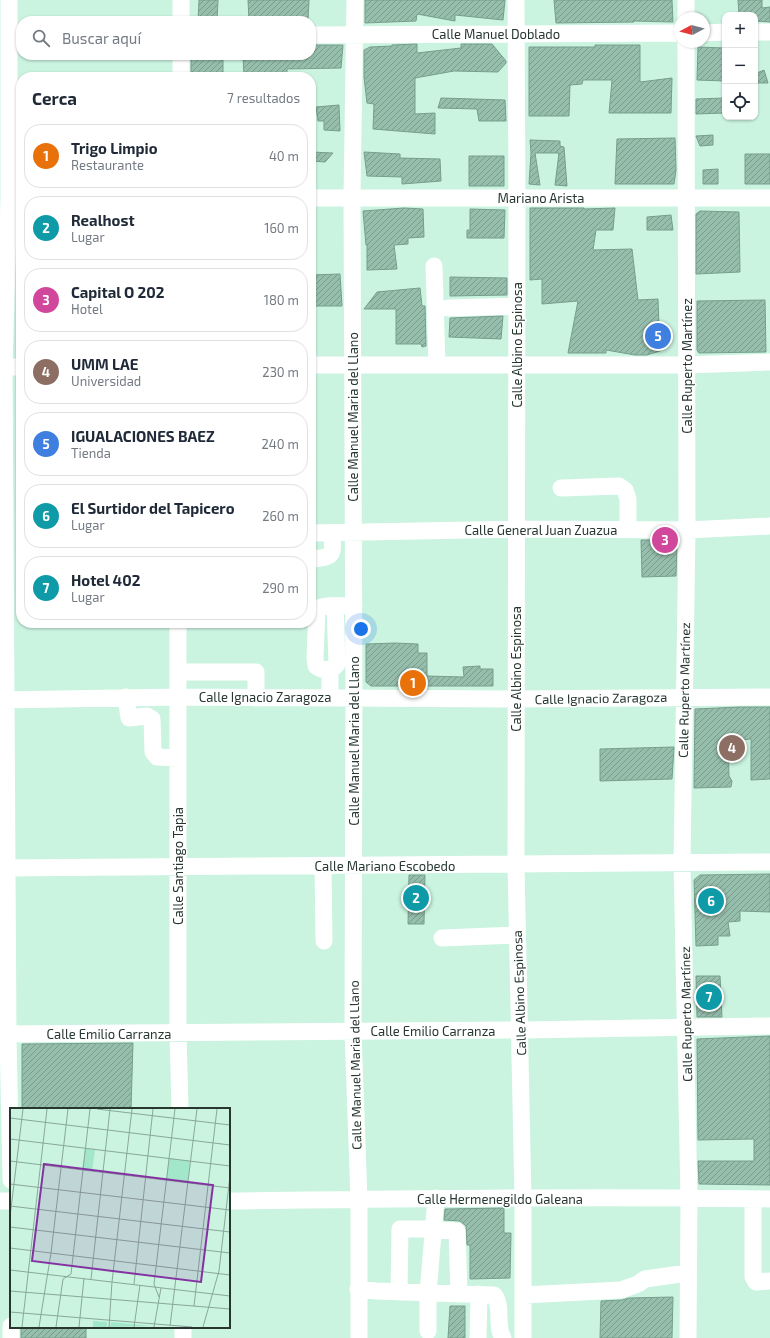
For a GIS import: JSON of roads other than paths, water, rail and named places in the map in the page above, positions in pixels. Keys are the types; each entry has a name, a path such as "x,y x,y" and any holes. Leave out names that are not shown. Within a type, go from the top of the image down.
{"street":[{"path":"9,0 9,533 3,700 4,1034 10,1159"},
{"path":"181,0 181,16"},
{"name":"Calle Manuel Maria del Llano","path":"355,0 352,198 354,532 353,1031 359,1200 359,1338"},
{"name":"Calle Albino Espinosa","path":"516,0 516,865 523,1199 523,1338"},
{"path":"686,0 686,12"},
{"path":"710,33 722,32"},
{"path":"758,32 770,32"},
{"name":"Calle Manuel Doblado","path":"316,35 674,33"},
{"name":"Calle Ruperto Martínez","path":"686,48 687,530 682,863 689,1198 688,1338"},
{"path":"181,60 181,72"},
{"name":"Mariano Arista","path":"316,198 770,198"},
{"path":"434,266 437,364"},
{"path":"448,308 517,306"},
{"path":"316,365 687,365 770,362"},
{"path":"561,488 619,486 625,490 628,499 628,530"},
{"name":"Calle General Juan Zuazua","path":"316,533 517,529 687,530 770,526"},
{"path":"316,558 325,558 333,551 332,533"},
{"path":"316,613 317,609 320,607 354,606"},
{"name":"Calle Santiago Tapia","path":"178,628 178,1034 180,1108"},
{"path":"316,628 315,664 320,669 330,669 330,698"},
{"path":"178,672 256,672 256,698"},
{"name":"Calle Ignacio Zaragoza","path":"3,700 178,696 256,698 516,699 770,696"},
{"path":"126,698 129,718 147,716 152,719 153,752 155,755 157,757 178,758"},
{"name":"Calle Mariano Escobedo","path":"4,867 516,865 770,862"},
{"path":"324,866 324,941"},
{"path":"442,938 517,935"},
{"name":"Calle Emilio Carranza","path":"4,1034 178,1034 770,1026"},
{"path":"428,1331 428,1293 436,1198"},
{"name":"Calle Hermenegildo Galeana","path":"230,1201 436,1198 770,1199"},
{"path":"753,1199 753,1278 756,1282 770,1281"},
{"path":"399,1292 400,1222 433,1229 457,1231 459,1294"},
{"path":"523,1295 620,1290 634,1285 644,1279 688,1273"},
{"path":"358,1289 494,1295 498,1302 500,1331 503,1338"},
{"path":"478,1338 479,1294"}],"place":[{"name":"IGUALACIONES BAEZ","path":"658,336"},
{"name":"Capital O 202","path":"665,540"},
{"name":"Trigo Limpio","path":"413,683"},
{"name":"UMM LAE","path":"732,748"},
{"name":"Realhost","path":"416,898"},
{"name":"El Surtidor del Tapicero","path":"711,901"},
{"name":"Hotel 402","path":"709,997"}]}
